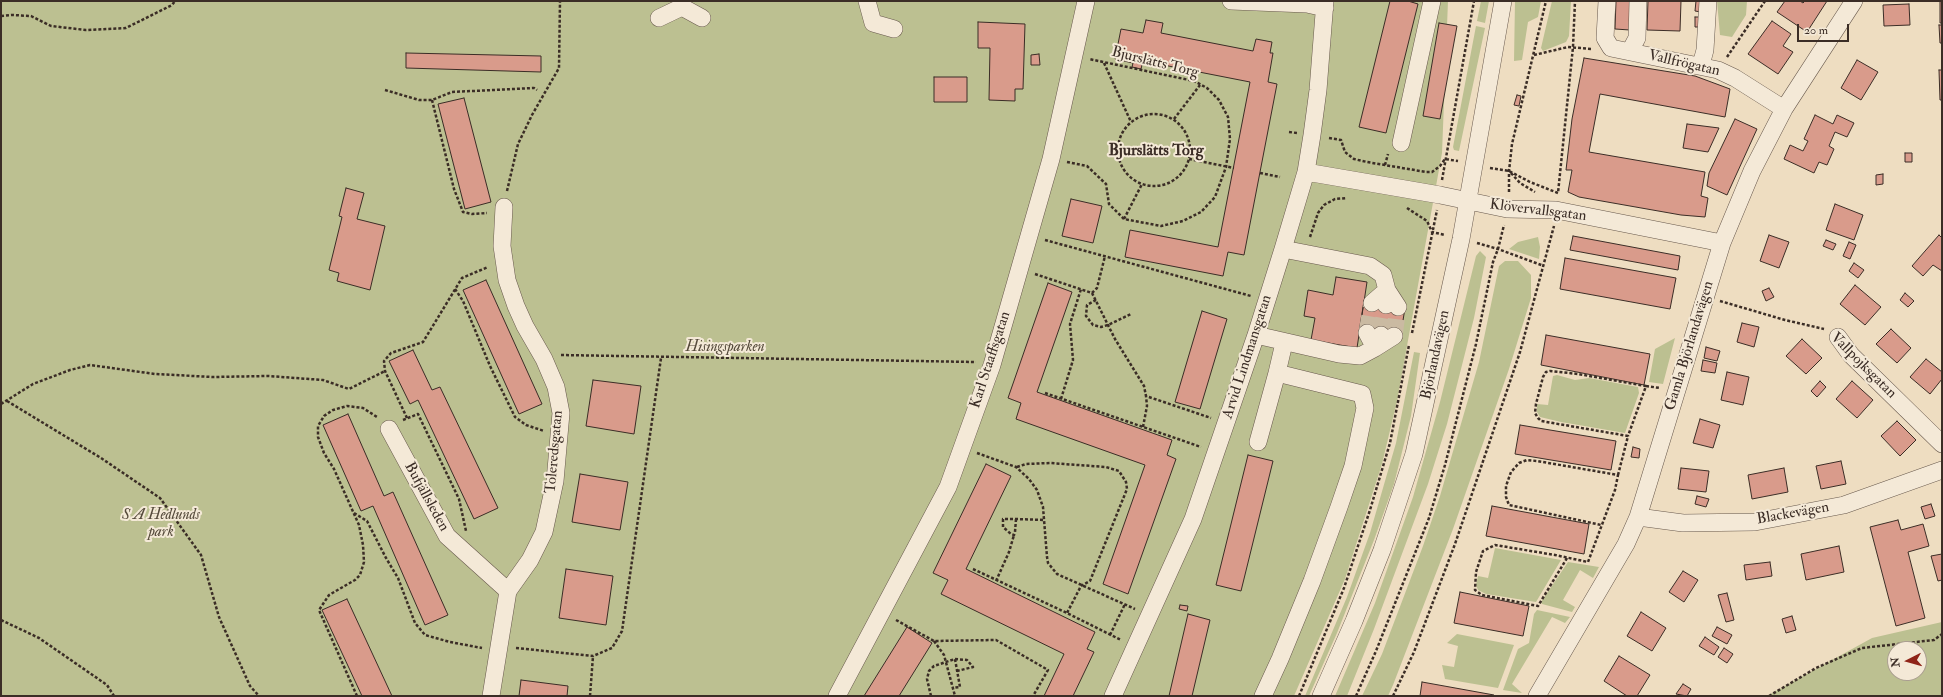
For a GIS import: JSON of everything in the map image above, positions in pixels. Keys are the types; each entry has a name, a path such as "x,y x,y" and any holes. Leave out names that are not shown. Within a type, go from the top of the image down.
{"street":[{"path":"867,1 873,23 894,29"},
{"name":"Karl Staaffsgatan","path":"837,696 948,487 992,364 1051,159 1086,1"},
{"path":"1231,1 1325,4"},
{"path":"1401,142 1432,1"},
{"name":"Björlandavägen","path":"1321,696 1354,621 1382,550 1414,454 1462,239 1503,1"},
{"name":"Vallfrögatan","path":"1607,1 1605,38 1611,48 1701,65 1718,70 1735,78 1784,109"},
{"path":"1630,51 1637,38 1638,1"},
{"path":"1701,65 1705,50 1708,1"},
{"name":"Gamla Björlandavägen","path":"1537,696 1626,544 1638,517 1722,243 1752,172 1784,109 1854,1"},
{"path":"659,18 682,4 702,18"},
{"name":"Arvid Lindmansgatan","path":"1113,696 1193,519 1256,335 1283,249 1306,172 1318,90 1325,4"},
{"name":"Klövervallsgatan","path":"1306,172 1514,210 1556,210 1722,243"},
{"name":"Toleredsgatan","path":"491,696 508,591 530,560 544,532 555,481 562,413 556,387 544,359 525,326 507,280 496,210"},
{"path":"1283,249 1370,266 1383,275 1386,301"},
{"path":"1256,335 1284,343 1339,354 1360,356 1379,338"},
{"name":"Vallpojksgatan","path":"1838,337 1851,355 1942,444"},
{"path":"1258,442 1284,343"},
{"path":"1263,696 1280,659 1312,580 1353,466 1365,408 1362,394 1277,373"},
{"name":"Bufjällsleden","path":"389,428 447,536 508,591"},
{"name":"Blackevägen","path":"1638,517 1683,523 1756,522 1844,505 1942,470"}],"path":[{"path":"1,16 31,16 51,26 86,30 126,28 172,5 175,1"},
{"path":"432,100 454,189 463,212 472,214 496,210 518,144 532,114 559,68 560,1"},
{"path":"1546,1 1512,144 1509,171 1530,182 1558,193 1573,48 1575,1"},
{"path":"1718,70 1765,1"},
{"path":"1534,55 1573,48"},
{"name":"Bjurslätts Torg","path":"1086,59 1194,81 1200,84 1219,100 1228,117 1230,139 1226,167 1215,197 1201,212 1183,222 1161,226 1124,219"},
{"path":"1104,62 1132,122"},
{"path":"1174,119 1200,84"},
{"path":"385,90 419,100 432,100 452,92 534,88 537,90"},
{"path":"1160,114 1174,119 1185,130 1190,144 1190,159 1183,173 1171,182 1156,186 1142,184 1129,176 1121,163 1118,148 1122,134 1132,122 1145,115 1160,114"},
{"path":"1289,132 1341,140 1345,152 1354,159 1426,172 1432,172 1440,166 1445,158"},
{"path":"1051,159 1087,166 1106,184 1109,204 1124,219 1142,184"},
{"path":"1190,159 1234,168"},
{"path":"1260,173 1280,176"},
{"path":"1310,237 1318,213 1324,205 1335,199 1348,198"},
{"path":"1401,207 1418,214 1426,221 1432,232"},
{"path":"1394,696 1414,652 1455,544 1520,352 1554,226"},
{"path":"1042,239 1253,297"},
{"path":"1356,696 1429,518 1445,465 1476,344 1493,262 1498,249 1544,266"},
{"path":"1092,293 1097,288 1105,256"},
{"path":"407,418 385,371 384,361 391,353 423,342 462,278 493,265"},
{"path":"1033,274 1092,293 1126,358 1144,386 1147,406 1143,427"},
{"path":"455,289 462,300 490,366 515,417 526,425 546,431"},
{"path":"1061,399 1073,360 1070,324 1081,289"},
{"path":"1096,300 1087,305 1086,316 1093,324 1101,327 1131,314"},
{"name":"Vallpojksgatan","path":"1724,302 1785,320 1827,330 1838,337"},
{"path":"544,359 554,355 660,358 980,362 992,364"},
{"path":"354,513 367,521 398,578 415,623 425,635 450,642 484,648 498,646 593,656 612,648 622,631 660,358"},
{"path":"1,404 33,384 70,370 90,365 155,374 213,377 268,376 323,380 349,389 385,371"},
{"path":"1628,436 1541,421 1535,413 1543,377 1546,372 1559,372 1665,389"},
{"path":"1567,558 1538,606 1482,595 1475,590 1476,572 1483,551 1488,547 1495,545 1567,558 1588,562 1615,490 1628,436 1646,386"},
{"path":"1045,393 1204,448"},
{"path":"1146,396 1226,422"},
{"path":"7,401 95,454 160,498 201,555 219,617 250,686 259,696"},
{"path":"357,696 319,610 329,595 360,575 364,562 363,545 359,525 318,437 318,426 324,416 332,410 347,406 363,408 373,413 389,428 418,414 459,499 467,528 465,534"},
{"path":"974,453 1016,467 1029,479 1037,490 1043,507 1045,520 1045,549 1048,563 1057,574 1137,610"},
{"path":"1601,525 1509,505 1506,497 1506,486 1511,472 1519,463 1527,460 1618,475"},
{"path":"1016,467 1026,464 1050,463 1106,467 1119,471 1126,482 1127,489 1090,581 1081,586 1067,613"},
{"path":"1014,535 1007,532 1003,527 1003,519 1045,520"},
{"path":"996,581 1009,552 1014,535 1016,519"},
{"path":"973,569 1128,643"},
{"path":"1110,635 1125,604"},
{"path":"1,620 38,638 107,684 114,696"},
{"path":"896,620 934,641 944,655 955,696"},
{"path":"1769,696 1816,668 1862,648 1934,640 1942,634"},
{"path":"934,641 996,640 1048,670 1033,696"},
{"path":"590,696 593,656"},
{"path":"952,688 960,687 955,659"},
{"path":"931,696 927,685 927,674 934,666 955,659 967,660 973,667 957,671"}],"green space":[{"name":"Hisingsparken","path":"1,1 1448,1 1442,153 1397,401 1382,464 1345,579 1294,696 1,696"},
{"path":"1481,1 1489,1 1485,23 1477,21"},
{"path":"1515,1 1541,1 1538,17 1528,22 1522,60 1514,61"},
{"path":"1552,1 1571,1 1569,36 1566,42 1543,51 1541,48"},
{"path":"1717,1 1747,1 1746,15 1732,37 1720,35"},
{"path":"1476,26 1485,28 1459,151 1454,150 1453,147"},
{"path":"1538,237 1540,247 1539,259 1509,249 1518,242"},
{"path":"1480,251 1486,257 1474,318 1447,424 1428,484 1374,629 1347,696 1335,696 1375,603 1413,497 1440,402 1476,256"},
{"path":"1505,261 1518,261 1531,275 1531,298 1509,369 1453,529 1393,685 1388,696 1362,696 1382,654 1423,546 1440,496 1479,362 1499,266"},
{"path":"1675,338 1663,384 1649,382 1655,349"},
{"path":"1414,352 1420,353 1411,416 1394,484 1374,540 1337,633 1309,696 1305,696 1347,597 1370,533 1396,443"},
{"path":"1557,375 1575,380 1589,378 1638,387 1639,393 1625,433 1540,417 1537,412 1537,404 1548,405 1553,376"},
{"path":"1495,548 1561,560 1536,602 1486,594 1478,590 1476,585 1478,576 1488,578"},
{"path":"1568,562 1599,567 1593,578 1580,570 1563,600 1575,607 1572,612 1542,604 1541,602"},
{"path":"1537,610 1570,617 1565,623 1552,617 1512,684 1522,693 1503,690 1518,649 1529,643 1534,614"},
{"path":"1942,622 1942,696 1767,696 1872,638"},
{"path":"1457,634 1514,645 1498,688 1445,679 1442,665 1454,667 1458,646 1447,643"}],"building":[{"path":"1390,1 1408,1 1418,4 1386,133 1359,127"},
{"path":"1616,1 1631,1 1630,30 1615,29"},
{"path":"1648,1 1681,1 1680,31 1647,30"},
{"path":"1696,1 1701,1 1701,12 1695,11"},
{"path":"1785,1 1800,1 1803,3 1805,1 1827,1 1807,32 1777,12"},
{"path":"1940,1 1942,1 1942,23 1940,23"},
{"path":"1909,4 1910,25 1884,26 1883,5"},
{"path":"1695,17 1700,17 1700,27 1695,27"},
{"path":"1146,20 1163,23 1161,33 1253,51 1256,39 1272,42 1270,53 1273,53 1268,82 1277,84 1244,255 1228,252 1223,276 1125,257 1130,230 1218,247 1250,82 1143,61 1141,69 1132,67 1133,63 1115,59 1121,29 1143,33"},
{"path":"1772,21 1791,34 1783,46 1793,52 1778,74 1748,54"},
{"path":"978,22 1025,24 1023,89 1015,89 1015,101 989,100 990,48 978,48"},
{"path":"1439,23 1457,26 1440,119 1423,116"},
{"path":"1939,25 1942,25 1942,43 1940,43"},
{"path":"406,53 541,56 541,72 406,68"},
{"path":"1039,54 1040,65 1031,65 1031,55"},
{"path":"1584,58 1695,76 1730,89 1725,117 1600,94 1589,152 1705,172 1701,196 1708,198 1705,217 1681,215 1579,197 1568,192 1572,170 1566,170 1572,119"},
{"path":"1857,60 1878,72 1861,100 1841,88"},
{"path":"1939,70 1942,70 1942,100 1940,100"},
{"path":"934,77 967,77 967,102 934,102"},
{"path":"1517,95 1521,96 1519,106 1514,105"},
{"path":"464,98 491,202 465,209 438,104"},
{"path":"1815,115 1833,124 1837,115 1854,123 1847,137 1835,132 1829,146 1834,149 1827,165 1819,162 1814,173 1784,159 1790,145 1803,151 1808,141 1804,139"},
{"path":"1735,119 1757,129 1727,195 1707,186 1709,173"},
{"path":"1687,124 1719,128 1708,152 1683,148"},
{"path":"1905,153 1912,153 1912,162 1905,162"},
{"path":"1883,174 1883,184 1876,185 1876,175"},
{"path":"346,188 364,193 357,219 385,226 370,290 337,281 339,273 329,270 342,217 339,216"},
{"path":"1071,199 1102,206 1093,243 1062,236"},
{"path":"1835,204 1863,215 1854,240 1826,230"},
{"path":"1769,235 1789,242 1779,268 1760,261"},
{"path":"1939,235 1942,238 1942,271 1933,265 1923,276 1912,266"},
{"path":"1573,236 1680,256 1678,270 1570,250"},
{"path":"1826,240 1836,244 1833,250 1823,246"},
{"path":"1849,242 1856,245 1850,259 1843,256"},
{"path":"1565,258 1676,278 1670,309 1560,289"},
{"path":"1854,263 1864,270 1858,278 1849,271"},
{"path":"1336,277 1367,282 1357,348 1311,340 1315,318 1304,316 1308,290 1333,295"},
{"path":"486,280 542,404 519,414 463,290"},
{"path":"1048,283 1072,292 1037,392 1172,440 1167,455 1176,459 1128,594 1103,584 1145,465 1016,419 1021,403 1008,398"},
{"path":"1855,285 1881,307 1865,325 1840,304"},
{"path":"1769,288 1774,297 1766,301 1762,291"},
{"path":"1905,293 1914,301 1908,307 1900,300"},
{"path":"1364,301 1405,308 1400,339 1359,332"},
{"path":"1202,311 1227,319 1200,409 1175,402"},
{"path":"1742,323 1759,327 1754,347 1737,342"},
{"path":"1891,329 1911,348 1897,363 1876,344"},
{"path":"1546,335 1650,354 1644,385 1541,365"},
{"path":"1802,339 1822,358 1806,374 1786,356"},
{"path":"1706,347 1720,351 1717,361 1704,358"},
{"path":"413,350 432,390 440,387 498,508 474,519 418,400 410,404 389,361"},
{"path":"1926,359 1942,372 1942,379 1930,394 1910,377"},
{"path":"1703,360 1717,363 1715,373 1701,371"},
{"path":"1727,372 1749,377 1743,405 1721,400"},
{"path":"593,380 641,386 634,434 586,426"},
{"path":"1820,381 1826,387 1817,397 1811,391"},
{"path":"1852,381 1873,400 1857,418 1836,399"},
{"path":"348,414 384,496 393,492 448,615 425,625 373,506 361,511 323,425"},
{"path":"1700,419 1720,425 1713,448 1693,443"},
{"path":"1897,421 1916,440 1900,456 1881,436"},
{"path":"1520,425 1616,441 1611,470 1515,454"},
{"path":"1633,447 1640,449 1639,458 1631,457"},
{"path":"1248,455 1273,461 1241,591 1216,585"},
{"path":"1841,461 1846,484 1821,489 1816,466"},
{"path":"986,464 1011,476 966,569 1095,632 1087,649 1094,652 1073,696 1044,696 1064,654 941,594 948,580 933,573"},
{"path":"1681,468 1709,471 1706,492 1678,489"},
{"path":"1784,468 1788,492 1752,499 1748,475"},
{"path":"580,474 628,482 620,530 572,522"},
{"path":"1697,496 1709,499 1706,507 1695,504"},
{"path":"1931,504 1935,516 1925,519 1921,507"},
{"path":"1492,506 1589,524 1584,554 1486,536"},
{"path":"1898,520 1901,530 1923,524 1929,546 1908,552 1925,618 1896,626 1870,527"},
{"path":"1839,546 1844,572 1806,580 1801,554"},
{"path":"1942,554 1942,580 1938,581 1931,556"},
{"path":"1770,562 1772,576 1746,580 1744,565"},
{"path":"566,569 613,576 606,625 559,618"},
{"path":"1683,571 1698,580 1684,602 1669,592"},
{"path":"1460,592 1529,606 1523,636 1454,623"},
{"path":"1727,593 1734,620 1726,622 1718,595"},
{"path":"347,599 392,696 362,696 322,610"},
{"path":"1180,605 1188,606 1187,611 1179,609"},
{"path":"1641,612 1666,628 1652,651 1627,636"},
{"path":"1188,614 1210,620 1192,696 1169,696"},
{"path":"1792,616 1796,630 1786,633 1782,619"},
{"path":"907,627 932,643 899,696 864,696"},
{"path":"1717,627 1732,635 1727,644 1712,636"},
{"path":"1705,637 1719,647 1714,655 1699,646"},
{"path":"1724,648 1733,654 1727,663 1718,657"},
{"path":"1619,656 1650,675 1637,696 1627,696 1604,681"},
{"path":"521,680 568,686 567,696 519,696"},
{"path":"1422,682 1494,695 1420,696"},
{"path":"1683,684 1691,689 1687,696 1676,694"}],"tunnel":[{"path":"1367,333 1372,303"},
{"path":"1381,335 1386,305"},
{"path":"1394,336 1398,307"}],"district":[{"name":"Bjurslätts Torg","path":"1156,152"}],"park label":[{"name":"S A Hedlunds park","path":"161,524"}]}
